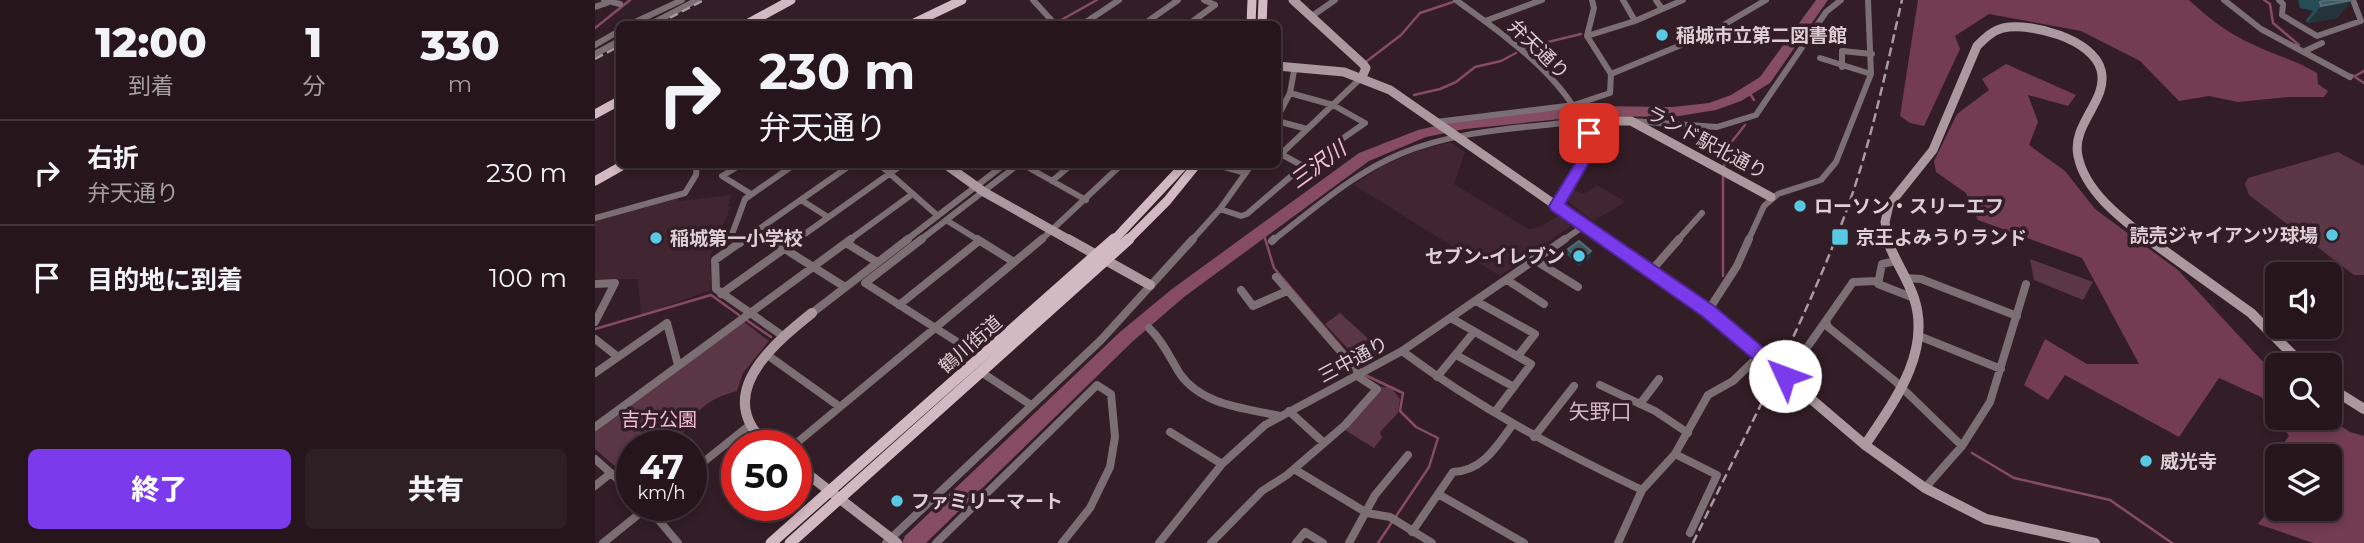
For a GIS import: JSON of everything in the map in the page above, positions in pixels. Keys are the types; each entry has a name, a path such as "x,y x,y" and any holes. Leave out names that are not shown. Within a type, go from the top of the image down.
{"main road":[{"path":"752,21 791,0"},
{"path":"762,21 801,0"},
{"path":"922,21 962,0"},
{"path":"1251,21 1252,0"},
{"path":"1262,21 1263,0"},
{"path":"595,108 616,96"},
{"path":"595,114 616,103"},
{"path":"596,180 618,168"},
{"name":"鶴川街道","path":"771,543 835,495 981,372 1101,258 1182,168"},
{"name":"鶴川街道","path":"790,543 835,495 1167,201 1194,168"}],"street":[{"path":"637,21 682,0"},
{"path":"657,21 697,0"},
{"path":"1033,0 1052,21"},
{"path":"1088,21 1119,0"},
{"path":"1149,21 1178,0"},
{"path":"1193,21 1215,5 1204,0"},
{"path":"1281,151 1362,77 1366,68 1293,0"},
{"path":"1312,16 1335,0"},
{"name":"弁天通り","path":"1456,0 1485,21 1574,105 1583,121 1591,145 1556,206"},
{"path":"1485,21 1542,0"},
{"path":"1438,123 1574,105 1606,96 1611,88 1611,74 1587,36 1594,8 1592,0"},
{"path":"1623,0 1635,21"},
{"path":"1656,0 1662,9"},
{"path":"1587,36 1635,21 1683,0"},
{"path":"1611,74 1710,33 1766,0"},
{"path":"1631,121 1717,127 1756,115 1826,12 1840,0"},
{"path":"1708,311 1741,257 1760,211 1771,197 1811,184 1830,172 1859,110 1871,74 1868,0"},
{"path":"2224,0 2261,29 2350,77"},
{"path":"2279,0 2283,4 2282,15 2317,36 2363,21 2353,0"},
{"path":"595,7 606,1 620,4"},
{"path":"2355,9 2364,8"},
{"path":"1865,445 1903,388 1914,363 1919,336 1914,298 1887,237 1887,212 1934,149 1981,40 1993,31 2010,27 2049,32 2081,46 2094,56 2103,72 2103,87 2079,128 2076,141 2079,165 2094,190 2143,233 2254,316 2291,353"},
{"path":"595,45 616,34"},
{"path":"595,54 616,43"},
{"path":"2305,51 2322,43"},
{"path":"1842,67 1842,51 1872,54"},
{"path":"1820,58 1871,74"},
{"path":"1281,66 1330,69 1384,86 1708,311 1762,354 1865,445 1925,488 1986,519 2058,539 2095,543"},
{"path":"1281,111 1290,93 1294,72"},
{"path":"1220,209 1241,216 1247,214 1303,166 1365,123 1333,105 1290,93"},
{"path":"1281,120 1307,129"},
{"path":"1272,241 1377,165 1424,145 1456,135 1583,121"},
{"name":"ランド駅北通り","path":"1583,121 1631,121 1771,197"},
{"path":"1281,154 1303,166"},
{"path":"595,218 685,193 696,175 697,168"},
{"path":"735,168 723,176 751,194"},
{"path":"740,243 731,237 745,199 789,168"},
{"path":"783,336 716,289 715,260 846,168"},
{"path":"882,168 938,216"},
{"path":"721,294 898,168"},
{"path":"953,168 980,189 1150,285"},
{"path":"980,189 1001,168"},
{"path":"756,430 745,411 744,398 756,368 783,336 938,216 954,209 1014,168"},
{"path":"1028,168 1086,200"},
{"path":"1052,181 1067,168"},
{"path":"812,430 1052,231 1118,168"},
{"path":"1228,168 1246,173"},
{"path":"812,477 892,541 1101,340 1220,209 1249,168"},
{"path":"595,427 911,195"},
{"path":"801,200 828,217"},
{"path":"954,209 946,220 865,283 973,352"},
{"path":"1651,271 1702,213"},
{"path":"946,220 1014,262"},
{"name":"三中通り","path":"1159,543 1222,464 1265,425 1402,351 1584,226"},
{"path":"757,231 845,287"},
{"path":"899,305 979,241"},
{"path":"846,243 877,262"},
{"path":"1533,259 1578,287"},
{"path":"1877,281 1882,264 1896,261"},
{"path":"867,270 876,274"},
{"path":"1211,543 1262,491 1294,469 1345,425 1377,389 1276,277"},
{"path":"1906,278 1921,279 2017,316"},
{"path":"1507,280 1544,304"},
{"path":"1877,281 1881,287 1914,298"},
{"path":"1789,380 1806,349 1853,282 1877,281"},
{"path":"595,284 615,283 595,322"},
{"path":"1925,488 1962,446 1990,402 2026,284"},
{"path":"1241,290 1253,306 1287,291"},
{"path":"1476,301 1535,334 1518,356"},
{"path":"1451,318 1531,364 1495,412"},
{"path":"1826,321 1828,327 1903,388 1962,446"},
{"path":"595,373 667,323 678,365"},
{"path":"1149,328 1159,336 1184,378 1214,401 1280,416"},
{"path":"1437,377 1474,332"},
{"path":"1919,336 2001,369"},
{"path":"595,338 618,357"},
{"path":"1402,351 1437,377 1534,437 1642,490"},
{"path":"766,354 840,407"},
{"path":"1618,543 1642,490 1675,454 1708,395 1733,381 1762,354"},
{"path":"1456,355 1514,387"},
{"path":"981,372 1031,405"},
{"path":"1640,404 1659,379"},
{"path":"936,543 1097,385 1111,394 1115,438 1110,469 1097,499 1062,543"},
{"path":"1600,385 1640,404 1688,433"},
{"path":"1534,437 1574,386"},
{"path":"2342,395 2364,409"},
{"path":"1289,411 1324,443"},
{"path":"707,459 751,424"},
{"path":"1412,532 1453,472 1461,473 1487,460 1513,424"},
{"path":"1170,432 1222,464"},
{"path":"1675,454 1717,475 1690,533"},
{"path":"1349,543 1375,495 1408,455"},
{"path":"595,459 616,478"},
{"path":"1294,469 1367,513 1390,517 1432,543"},
{"path":"595,486 611,473"},
{"path":"1439,494 1509,539 1524,543"},
{"path":"603,543 630,521"},
{"path":"660,521 678,543"},
{"path":"1296,543 1304,532 1323,543"}],"shaded area":[{"path":"1918,0 2189,0 2235,35 2317,73 2318,84 2328,91 2324,97 2238,102 2209,96 2179,101 2140,61 2081,31 1989,14 1955,36 1960,49 1924,126 1910,123 1900,116"},
{"path":"2006,64 2076,95 2068,106 2028,95 2038,122 2029,145 2065,171 2095,209 2178,270 2265,364 2265,403 2261,397 2219,378 2179,437 2065,375 2048,400 2024,385 2045,339 2087,364 2139,364 2082,258 1978,220 1966,193 1936,172 1934,161 1957,114 1989,90 1982,79"},
{"path":"1451,142 1465,152 1454,184 1529,229 1540,227 1558,216 1571,226 1500,276 1354,185 1380,167 1417,151"},
{"path":"1597,185 1626,202 1593,221 1565,199 1571,188 1583,194"},
{"name":"稲城第一小学校","path":"731,195 728,207 731,207 710,256 711,290 641,315 638,279 595,279 595,220 677,198 679,201"},
{"path":"2342,427 2364,436 2364,543 2313,543 2258,524 2265,515 2265,521 2342,521 2342,444 2283,444 2289,436 2285,430 2342,430"}],"green space":[{"name":"読売ジャイアンツ球場","path":"2338,152 2364,166 2364,275 2354,275 2342,266 2342,262 2337,262 2249,195 2245,184 2248,178"},
{"path":"2030,259 2093,282 2083,300 2034,280"},
{"path":"1340,313 1383,352 1362,364 1325,324"},
{"name":"吉方公園","path":"743,321 769,341 743,373 737,391 704,406 685,430 616,430 616,467 595,449 595,432"},
{"path":"1380,387 1391,387 1400,399 1398,413 1380,432 1382,438 1374,448 1345,430"}],"building":[{"path":"2352,0 2321,6 2320,2"},
{"path":"1579,241 1591,251 1579,260 1568,249"}],"waterway":[{"path":"595,28 630,0"},
{"path":"1059,21 1097,0"},
{"name":"三沢川","path":"912,543 1126,337 1178,293 1364,157 1423,133 1465,124 1590,111 1673,112 1711,107 1736,98 1765,80 1822,0"},
{"path":"2264,0 2270,4 2273,23 2299,45 2296,45"},
{"path":"1367,61 1401,35 1420,13 1453,2"},
{"path":"1523,48 1581,34"},
{"path":"1414,95 1440,89 1456,82 1475,67 1501,61 1516,53"},
{"path":"2355,76 2364,71"},
{"path":"2352,75 2364,83"},
{"path":"1749,92 1754,100"},
{"path":"1724,168 1726,149 1745,125"},
{"path":"1723,175 1723,276"},
{"path":"1263,232 1274,268 1365,375 1403,393 1400,411 1416,427 1438,438 1429,467 1378,543"},
{"path":"595,329 711,295 739,315"},
{"path":"745,319 771,337"},
{"path":"1972,453 2014,478 2110,500 2172,543"}],"railway":[{"path":"664,21 704,0"},
{"path":"1693,543 1791,343 1843,220 1869,139 1902,0"},
{"path":"595,59 616,48"}],"place":[{"name":"稲城市立第二図書館","path":"1662,35"},
{"name":"ローソン・スリーエフ","path":"1800,206"},
{"name":"読売ジャイアンツ球場","path":"2332,235"},
{"name":"京王よみうりランド","path":"1840,237"},
{"name":"稲城第一小学校","path":"656,238"},
{"name":"セブン-イレブン","path":"1579,256"},
{"name":"威光寺","path":"2146,461"},
{"name":"ファミリーマート","path":"897,501"}],"district":[{"name":"矢野口","path":"1600,412"}],"route":[{"path":"1589,133 1591,145 1588,155 1556,206 1708,311 1785,376"}]}
